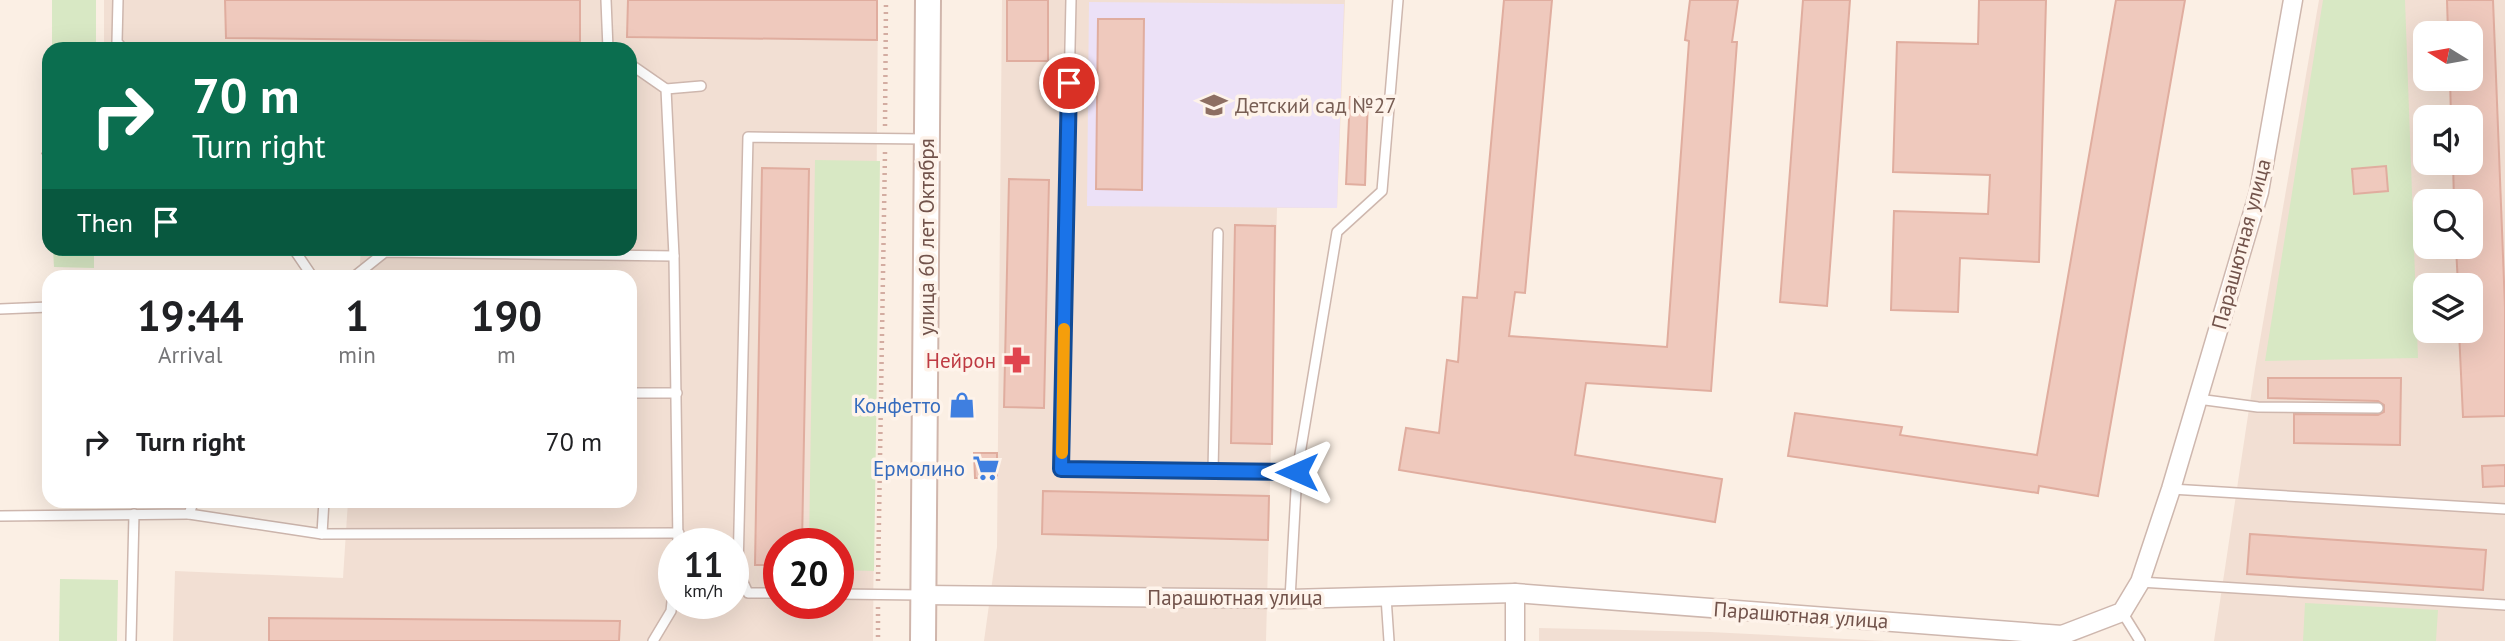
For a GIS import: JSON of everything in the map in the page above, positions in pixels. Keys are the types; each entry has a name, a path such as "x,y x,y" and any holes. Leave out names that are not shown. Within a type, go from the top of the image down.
{"main road":[{"name":"улица 60 лет Октября","path":"923,641 928,0"}],"street":[{"name":"Парашютная улица","path":"923,595 1290,599 1515,593 2062,638 2122,612 2140,582 2171,489 2259,192 2293,0"},
{"path":"1515,593 1515,641"}],"lane":[{"path":"117,42 118,0"},
{"path":"606,0 608,42"},
{"path":"1071,0 1061,469 1297,472"},
{"path":"1290,599 1297,472 1337,232 1382,191 1398,0"},
{"path":"637,69 666,89 701,86"},
{"path":"666,89 674,257 679,528"},
{"path":"763,593 748,593 738,571 748,137 927,139"},
{"path":"1213,471 1218,233"},
{"path":"362,270 380,256"},
{"path":"616,256 674,257"},
{"path":"0,309 42,307"},
{"path":"637,393 677,393"},
{"path":"2198,399 2258,407 2378,408"},
{"path":"2171,489 2505,509"},
{"path":"189,514 191,508"},
{"path":"322,534 324,508"},
{"path":"134,514 131,641 140,641"},
{"path":"0,516 189,514 322,534 658,533"},
{"path":"2140,582 2505,605"},
{"path":"854,594 923,595"},
{"path":"1386,597 1389,641"},
{"path":"2122,612 2140,641"},
{"path":"653,641 666,619"}],"path":[{"path":"878,641 886,0"}],"shaded area":[{"path":"104,0 878,0 873,641 173,641 175,571 343,578 348,508 637,508 637,270 359,270 360,256 637,256 637,42 104,42"},
{"path":"1002,0 1345,0 1337,208 1277,208 1266,641 984,641 997,547"},
{"path":"2319,0 2505,0 2505,641 2214,641 2255,369"},
{"name":"Детский сад №27","path":"1089,2 1344,4 1337,208 1087,206"},
{"path":"1539,628 1710,632 1885,641 1539,641"}],"green space":[{"path":"52,0 96,0 96,42 52,42"},
{"path":"2323,0 2405,0 2415,273 2413,343 2417,343 2418,358 2265,361"},
{"path":"815,160 880,161 874,571 854,570 854,528 809,528"},
{"path":"53,256 94,256 94,268 54,267"},
{"path":"60,579 118,580 117,641 59,641"},
{"path":"2305,603 2438,610 2436,641 2303,641"}],"building":[{"path":"225,0 580,0 580,42 226,38"},
{"path":"628,0 877,0 877,40 627,37"},
{"path":"1007,0 1048,0 1048,61 1007,61"},
{"path":"1504,0 1552,0 1525,293 1515,292 1509,336 1667,347 1689,41 1685,40 1690,0 1738,0 1732,42 1737,42 1711,391 1586,383 1575,455 1722,479 1715,522 1399,470 1406,428 1439,433 1447,360 1458,362 1463,297 1477,298"},
{"path":"1803,0 1850,0 1827,306 1780,302"},
{"path":"1979,0 2046,0 2039,262 1960,258 1958,312 1891,310 1894,211 1988,214 1990,175 1893,172 1897,42 1978,44"},
{"path":"2116,0 2185,0 2098,496 2039,486 2038,493 1788,456 1795,413 1902,427 1900,435 2037,455"},
{"path":"2447,0 2493,0 2505,307 2505,416 2463,417 2460,343 2483,343 2483,273 2457,273 2457,259 2483,259 2483,189 2454,189 2453,175 2483,175 2483,105 2451,105 2450,91 2483,91 2483,21 2448,21"},
{"path":"1098,19 1144,19 1142,190 1096,189"},
{"path":"1350,97 1368,98 1365,185 1346,184"},
{"path":"2386,166 2388,191 2354,194 2352,169"},
{"path":"762,168 809,169 802,528 763,528 763,565 755,565"},
{"path":"1009,179 1049,180 1044,408 1004,407"},
{"path":"1235,225 1275,226 1272,444 1231,443"},
{"path":"2268,378 2401,378 2400,445 2294,443 2294,414 2378,415 2384,412 2384,405 2378,401 2268,398"},
{"path":"974,453 997,453 997,478 975,478"},
{"path":"2505,465 2505,486 2483,487 2482,466"},
{"path":"1043,491 1269,496 1268,540 1042,534"},
{"path":"2250,534 2486,550 2483,590 2247,574"},
{"path":"269,618 620,621 619,641 269,641"}],"slow traffic":[{"path":"1062,453 1064,329"}],"place":[{"name":"Детский сад №27","path":"1214,105"},
{"name":"Нейрон","path":"1017,360"},
{"name":"Конфетто","path":"962,405"},
{"name":"Ермолино","path":"986,468"}],"route":[{"path":"1069,83 1061,469 1297,472"}]}
